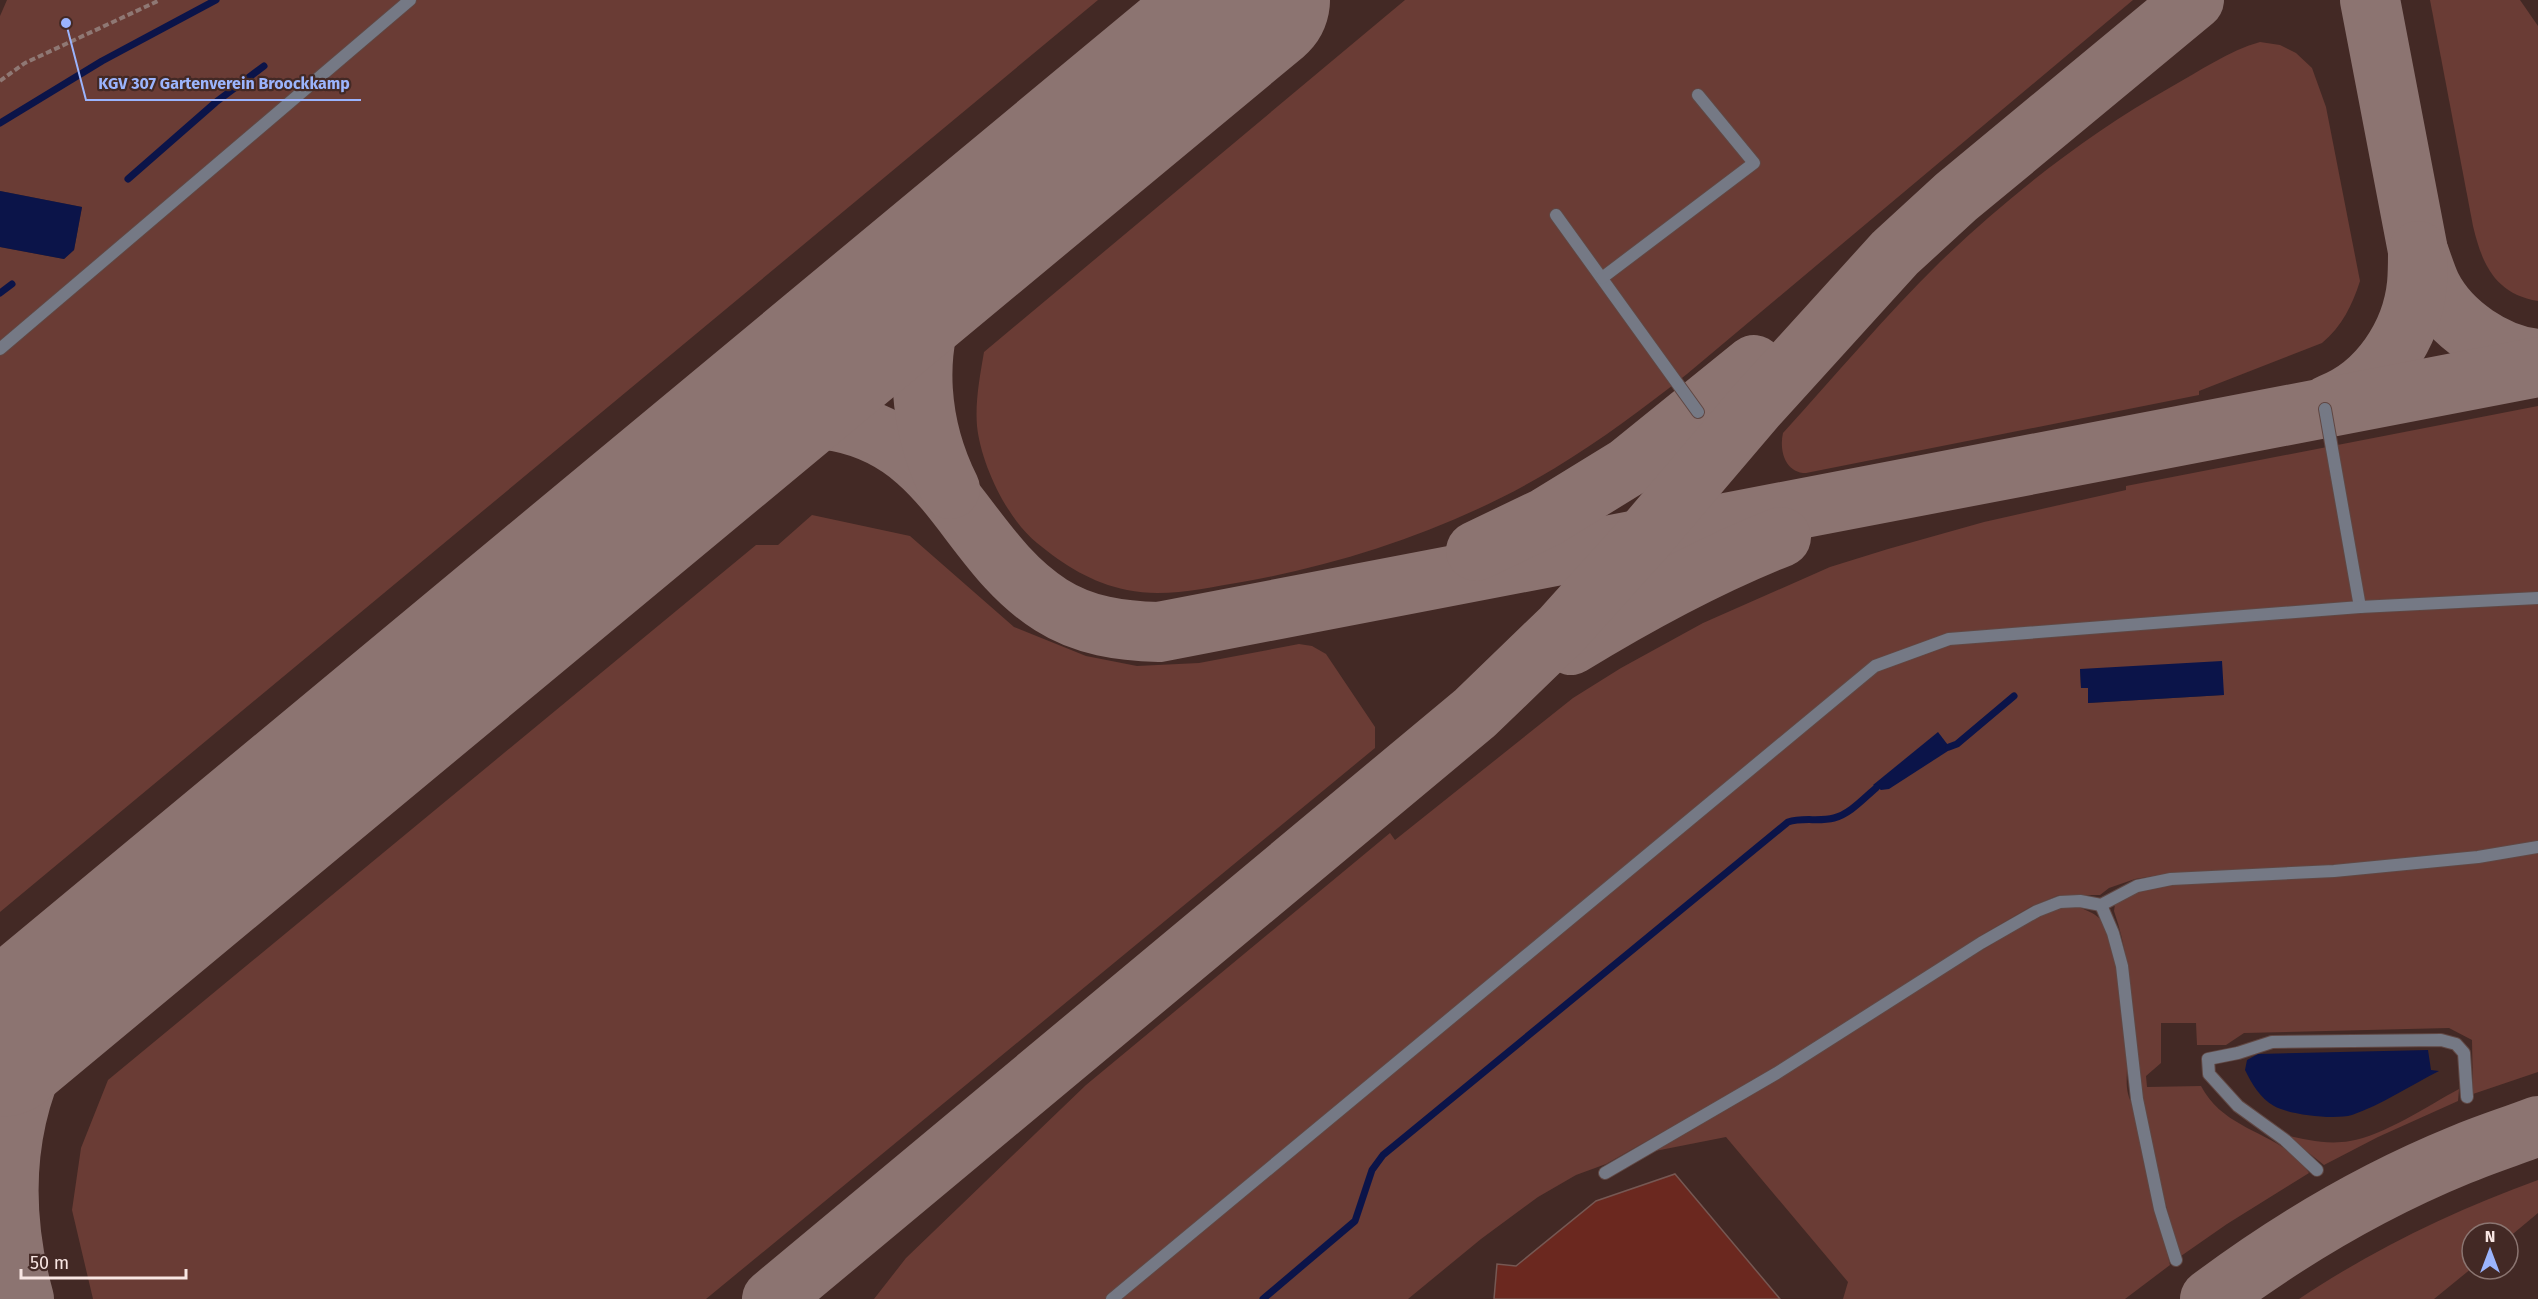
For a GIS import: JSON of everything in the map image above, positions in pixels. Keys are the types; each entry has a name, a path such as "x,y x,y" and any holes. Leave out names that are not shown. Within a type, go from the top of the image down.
{"lane":[{"path":"0,349 410,0"},
{"path":"1602,278 1754,163 1698,95"},
{"path":"1556,215 1698,412"},
{"path":"2325,409 2360,607"},
{"path":"1112,1299 1875,666 1949,639 2360,607 2538,598"},
{"path":"1605,1173 1777,1073 1981,943 2037,911 2060,902 2080,901 2101,905 2137,886 2171,879 2334,871 2478,858 2538,847"},
{"path":"2101,905 2113,933 2122,966 2137,1099 2160,1209 2176,1260"},
{"path":"2317,1170 2285,1140 2238,1106 2209,1074 2208,1059 2238,1053 2272,1042 2441,1040 2456,1044 2464,1053 2467,1097"}],"path":[{"path":"0,81 25,63 160,0"}],"shaded area":[{"path":"7,0 1098,0 0,912 0,247 64,259 74,250 82,207 0,191 0,16"},
{"path":"1405,0 2133,0 1687,374 1589,446 1519,488 1443,524 1364,553 1242,582 1170,593 1141,592 1102,583 1068,566 1026,533 997,490 990,473 979,441 977,426 977,398 984,352"},
{"path":"2430,0 2520,0 2538,26 2538,301 2511,292 2501,284 2486,265 2481,253 2473,226"},
{"path":"2260,42 2280,45 2296,53 2312,68 2326,107 2360,281 2346,315 2322,343 2199,391 2199,395 1806,473 1799,472 1788,465 1783,453 1783,433 1900,303 1966,237 2050,167 2109,125 2214,62"},
{"path":"0,191 82,207 74,250 64,259 0,247"},
{"path":"2538,406 2538,1072 2473,1094 2472,1040 2449,1028 2244,1033 2226,1045 2197,1045 2196,1023 2161,1023 2161,1063 2146,1076 2147,1087 2201,1086 2212,1102 2225,1114 2286,1149 2309,1173 2227,1224 2181,1256 2161,1187 2145,1116 2128,970 2114,911 2115,904 2139,891 2173,884 2333,866 2173,873 2135,879 2109,888 2100,895 2059,895 2032,906 1975,939 1774,1069 1606,1164 1576,1175 1538,1197 1481,1239 1408,1299 874,1299 906,1258 1086,1085 1390,833 1395,840 1573,698 1621,668 1703,623 1830,567 1984,522 2126,490 2126,486","holes":["2080,670 2223,695 2089,703 2088,688 2081,688"]},
{"path":"812,515 910,536 1014,627 1086,656 1137,666 1199,663 1299,644 1312,646 1326,654 1375,727 1375,748 706,1299 93,1299 72,1210 81,1148 108,1080 756,545 778,545"},
{"path":"2222,661 2224,695 2088,703 2088,688 2081,688 2080,669"},
{"path":"1938,732 1951,749 1889,789 1881,790 1873,785"},
{"path":"2079,907 2099,918 2112,946 2124,1011 2128,1093 2170,1265 2125,1299 1843,1299 1848,1282 1726,1137 1650,1152 2040,915 2061,908"},
{"path":"2428,1050 2431,1070 2439,1071 2374,1106 2344,1116 2324,1117 2301,1114 2274,1106 2261,1095 2245,1070 2247,1060 2258,1054"},
{"path":"2459,1089 2458,1101 2378,1137 2324,1165 2286,1135 2325,1142 2363,1138 2391,1127"},
{"path":"2538,1180 2538,1213 2520,1228 2520,1221 2460,1221 2460,1278 2434,1299 2299,1299 2355,1264 2415,1232"}],"building":[{"path":"1675,1174 1780,1299 1494,1299 1497,1264 1516,1266 1596,1201"}],"waterway":[{"path":"0,123 102,61 216,0"},
{"path":"128,179 216,102 264,66"},
{"path":"0,293 12,284"},
{"path":"1949,747 1957,744 2014,696"},
{"path":"1263,1299 1355,1221 1372,1170 1383,1155 1788,822 1840,816 1876,788"}],"taxiway":[{"path":"772,1299 1475,713 1562,629 1642,540 1756,406 1895,253 1956,197 2194,0"},
{"path":"2370,0 2418,251 2431,286 2450,313 2476,335 2506,351 2538,359"},
{"path":"950,489 931,441 926,416 923,390 925,339 940,289 957,259 978,231"},
{"path":"2330,404 2363,385 2377,372 2400,340 2414,303 2418,251"},
{"path":"1476,551 1545,518 1628,467 1754,365"},
{"path":"717,447 761,427 791,420 839,422 876,434 907,452 932,476 998,557 1022,583 1051,605 1090,623 1159,632 2538,367"},
{"path":"1571,645 1674,586 1781,537"},
{"path":"24,1299 11,1236 9,1172 12,1140 28,1078 41,1048 53,1025 100,961"},
{"path":"2210,1299 2299,1238 2362,1201 2427,1169 2538,1126"}],"runway":[{"path":"0,1043 1256,0"}],"place":[{"name":"KGV 307 Gartenverein Broockkamp","path":"66,23"}]}
